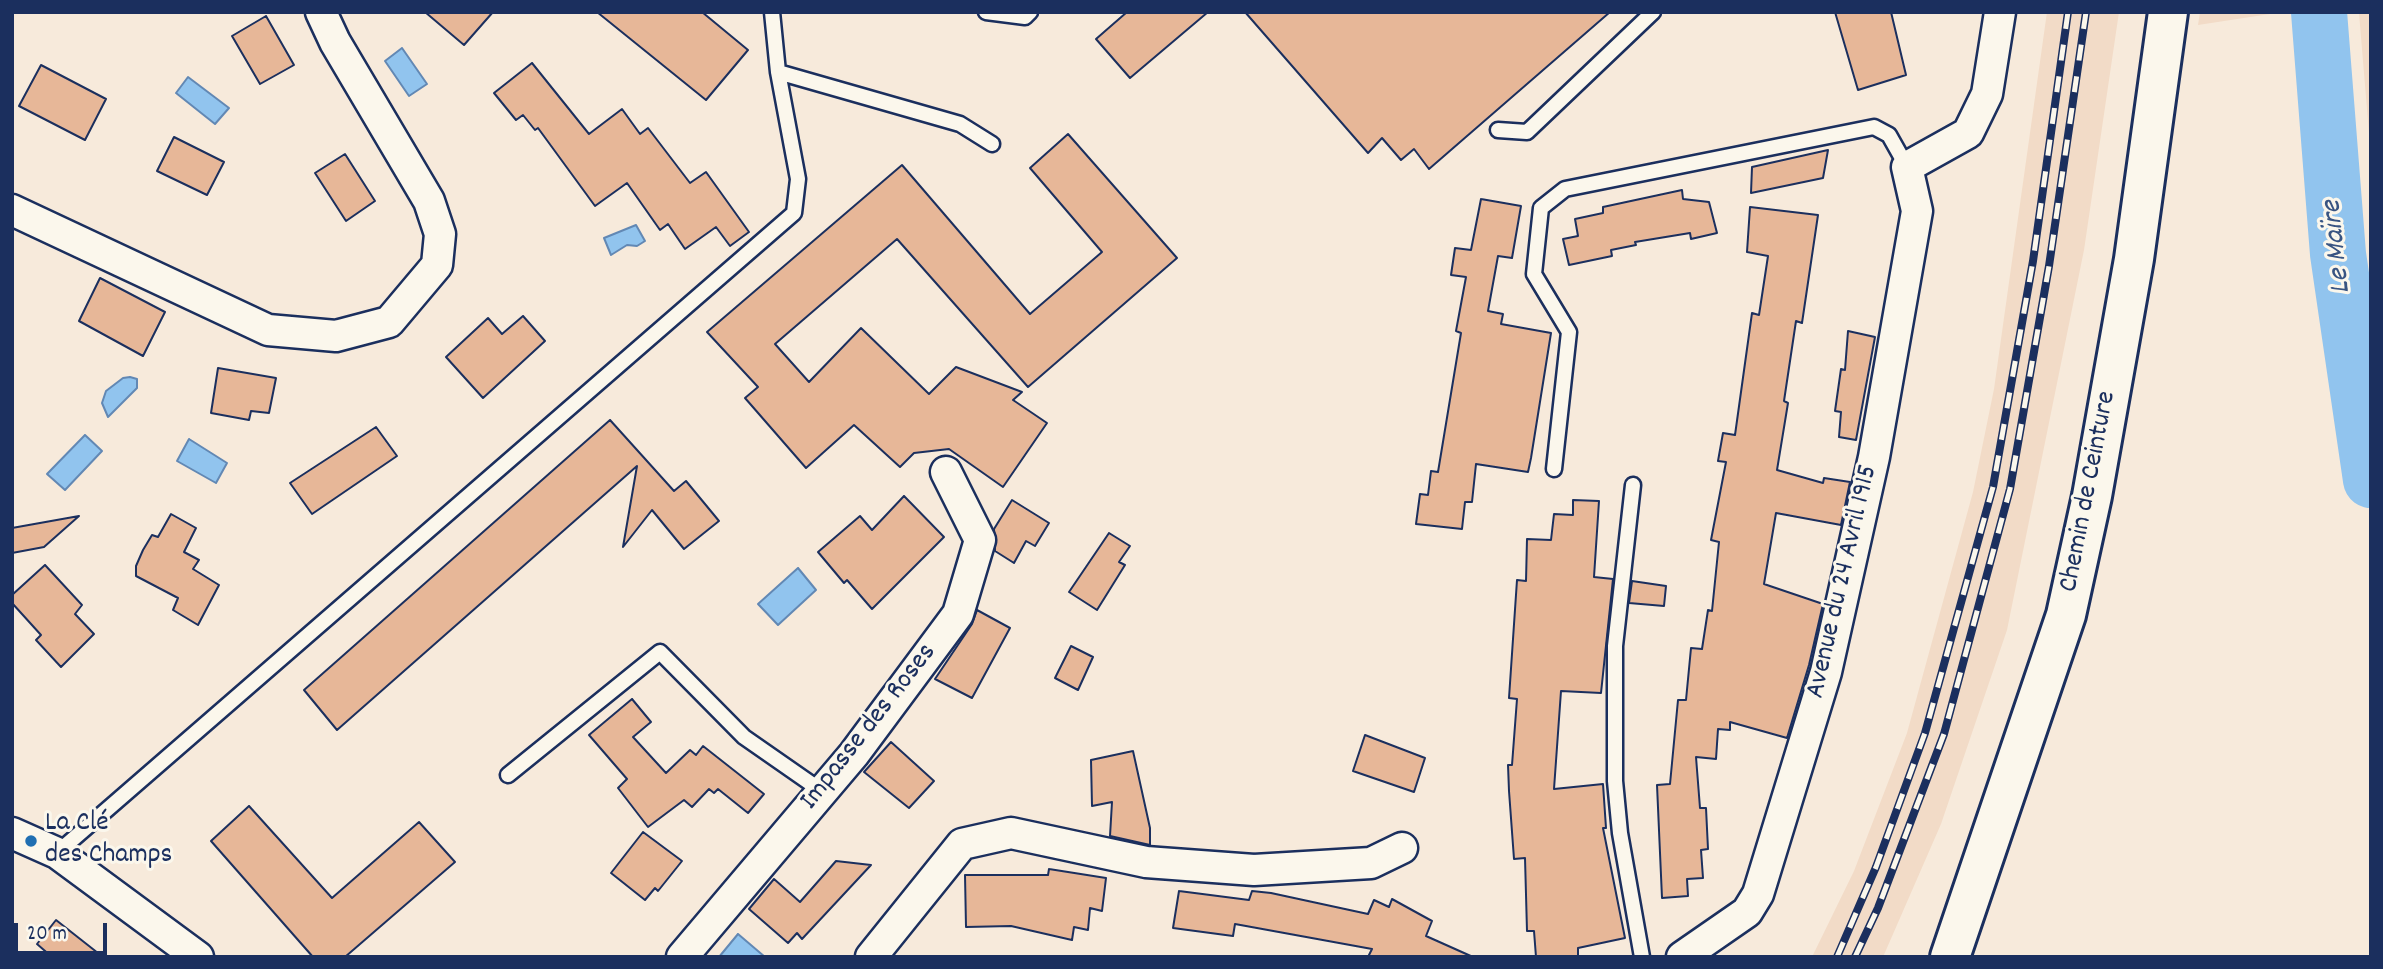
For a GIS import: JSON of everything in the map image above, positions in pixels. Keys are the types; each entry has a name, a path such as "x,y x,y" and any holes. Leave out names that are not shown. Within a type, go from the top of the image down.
{"main road":[{"name":"Chemin de Ceinture","path":"1950,957 2066,615 2092,496 2134,259 2168,12"}],"street":[{"path":"12,210 268,330 335,336 389,322 438,265 440,234 429,201 335,42 321,12"},
{"path":"1907,167 1968,133 1987,94 2000,12"},
{"name":"Avenue du 24 Avril 1915","path":"1682,957 1747,912 1758,894 1826,672 1874,457 1917,211 1907,167"},
{"name":"Impasse des Roses","path":"682,957 822,792 958,614 980,540 946,472"},
{"path":"12,833 57,853 198,957"},
{"path":"871,957 962,844 1011,833 1146,862 1254,870 1371,863 1402,848"}],"lane":[{"path":"57,853 794,213 798,179 778,72 772,12"},
{"path":"986,12 1025,17 1030,12"},
{"path":"1498,130 1527,132 1653,12"},
{"path":"778,72 960,124 992,144"},
{"path":"1554,469 1569,332 1534,274 1541,208 1566,189 1874,127 1889,135 1907,167"},
{"path":"1633,485 1615,646 1615,781 1622,846 1642,957"},
{"path":"508,775 660,652 744,737 822,792"}],"shaded area":[{"path":"2047,12 2119,12 2084,250 2007,630 1941,824 1883,957 1812,957 1854,871 1907,733 1973,492 1994,389"},
{"path":"2200,12 2283,12 2198,25"},
{"path":"2371,12 2371,157 2359,13"}],"water":[{"path":"402,48 427,84 409,96 385,61"},
{"path":"188,77 229,108 215,124 176,93"},
{"path":"636,225 645,241 637,246 627,245 611,255 604,238"},
{"path":"123,378 137,379 137,388 108,417 102,403 106,391"},
{"path":"85,435 102,451 65,490 47,474"},
{"path":"189,439 227,463 216,483 177,461"},
{"path":"798,568 816,590 778,625 758,604"},
{"path":"738,934 765,957 719,957"}],"building":[{"path":"425,12 493,12 464,45"},
{"path":"597,12 702,12 748,50 706,100"},
{"path":"1127,12 1208,12 1130,78 1096,39"},
{"path":"1245,12 1610,12 1429,169 1414,149 1401,160 1382,138 1368,153"},
{"path":"1835,12 1891,12 1906,75 1858,90"},
{"path":"266,16 294,65 260,84 232,36"},
{"path":"532,63 589,134 622,109 640,134 648,128 690,183 706,172 749,232 730,246 716,227 685,249 668,224 660,230 627,183 595,206 538,128 535,130 523,115 516,120 494,93"},
{"path":"41,65 106,99 85,140 19,106"},
{"path":"1068,134 1177,258 1028,387 897,239 775,344 809,382 861,328 929,394 956,367 1022,392 1013,400 1047,423 1003,487 949,449 914,453 900,467 854,425 806,468 745,398 758,387 707,332 902,165 1030,314 1102,252 1030,168"},
{"path":"174,137 224,162 207,195 157,171"},
{"path":"1828,150 1823,178 1751,193 1752,167"},
{"path":"345,154 375,201 346,221 315,173"},
{"path":"1682,190 1683,199 1709,202 1717,233 1691,239 1690,233 1635,242 1636,245 1611,250 1612,256 1569,265 1563,239 1578,236 1575,219 1603,213 1603,207"},
{"path":"1481,199 1521,206 1512,258 1498,256 1488,311 1503,314 1501,324 1551,333 1531,458 1528,472 1476,464 1472,502 1465,502 1462,529 1416,524 1420,494 1428,495 1431,471 1438,472 1461,333 1456,331 1466,277 1451,275 1455,248 1471,250"},
{"path":"1750,207 1818,215 1802,323 1796,321 1784,401 1788,403 1777,470 1823,483 1824,478 1850,482 1841,525 1776,513 1764,584 1823,604 1809,665 1787,738 1730,722 1730,730 1718,729 1716,759 1696,757 1700,808 1706,808 1708,849 1701,850 1703,878 1687,879 1688,896 1662,898 1657,785 1670,784 1678,700 1686,700 1691,648 1702,649 1708,610 1712,611 1719,542 1711,540 1726,462 1718,461 1723,433 1735,435 1752,313 1759,315 1768,256 1747,252"},
{"path":"100,278 165,312 143,356 79,321"},
{"path":"523,316 545,341 483,398 446,357 488,318 502,334"},
{"path":"1848,331 1875,337 1856,440 1839,437 1841,412 1835,411 1841,369 1845,370"},
{"path":"218,368 276,378 269,413 251,411 249,420 211,413"},
{"path":"610,420 674,491 686,481 719,521 684,549 652,510 623,547 637,466 337,730 304,690"},
{"path":"376,427 397,456 312,514 290,483"},
{"path":"904,496 944,537 872,609 847,580 844,583 818,552 860,516 872,530"},
{"path":"1012,500 1049,523 1035,546 1026,541 1014,563 995,551 994,529"},
{"path":"1573,500 1599,501 1594,577 1613,579 1601,693 1561,691 1554,789 1603,784 1606,828 1603,828 1625,938 1578,948 1578,957 1536,957 1534,931 1527,931 1525,858 1514,859 1509,791 1508,765 1512,765 1517,699 1509,698 1517,580 1526,581 1527,539 1551,540 1554,514 1573,515"},
{"path":"171,514 196,528 184,552 199,560 193,569 219,585 198,625 173,610 178,598 136,576 136,566 143,550 152,535 158,537"},
{"path":"79,516 44,547 12,553 12,528"},
{"path":"1109,533 1130,546 1119,562 1125,565 1097,610 1069,592"},
{"path":"45,565 82,605 75,614 94,634 61,667 36,640 41,635 12,603 12,595"},
{"path":"1632,581 1666,586 1664,606 1629,603"},
{"path":"977,610 1010,628 972,698 935,679 972,624"},
{"path":"1071,646 1093,657 1078,690 1055,678"},
{"path":"632,699 651,722 633,737 666,773 690,750 696,755 703,746 764,794 748,813 718,789 714,793 709,789 692,807 684,800 648,827 618,788 627,779 589,735"},
{"path":"1365,735 1425,758 1414,792 1353,771"},
{"path":"891,742 934,781 909,808 864,772"},
{"path":"1133,751 1150,828 1150,845 1110,836 1112,802 1092,806 1091,760"},
{"path":"249,806 332,898 419,822 455,862 345,957 313,957 211,841"},
{"path":"643,832 682,861 658,891 655,888 645,900 611,873"},
{"path":"836,861 871,865 802,939 797,933 788,943 749,909 774,879 800,902"},
{"path":"1049,869 1106,878 1102,911 1090,908 1088,930 1074,927 1072,940 1011,926 966,927 965,875 1048,875"},
{"path":"1179,891 1249,900 1252,891 1271,893 1368,914 1374,900 1389,907 1392,899 1432,921 1426,936 1473,957 1368,957 1372,949 1235,924 1233,936 1173,928"},
{"path":"56,920 103,957 52,957 37,944"}],"waterway":[{"name":"Le Maïre","path":"2319,12 2338,254 2371,480"}],"railway":[{"path":"1837,957 1876,867 1925,733 1993,487 2033,261 2068,12"},
{"path":"1855,957 1878,908 1944,734 2010,489 2049,266 2086,12"}],"place":[{"name":"La Clé des Champs","path":"31,841"}]}
